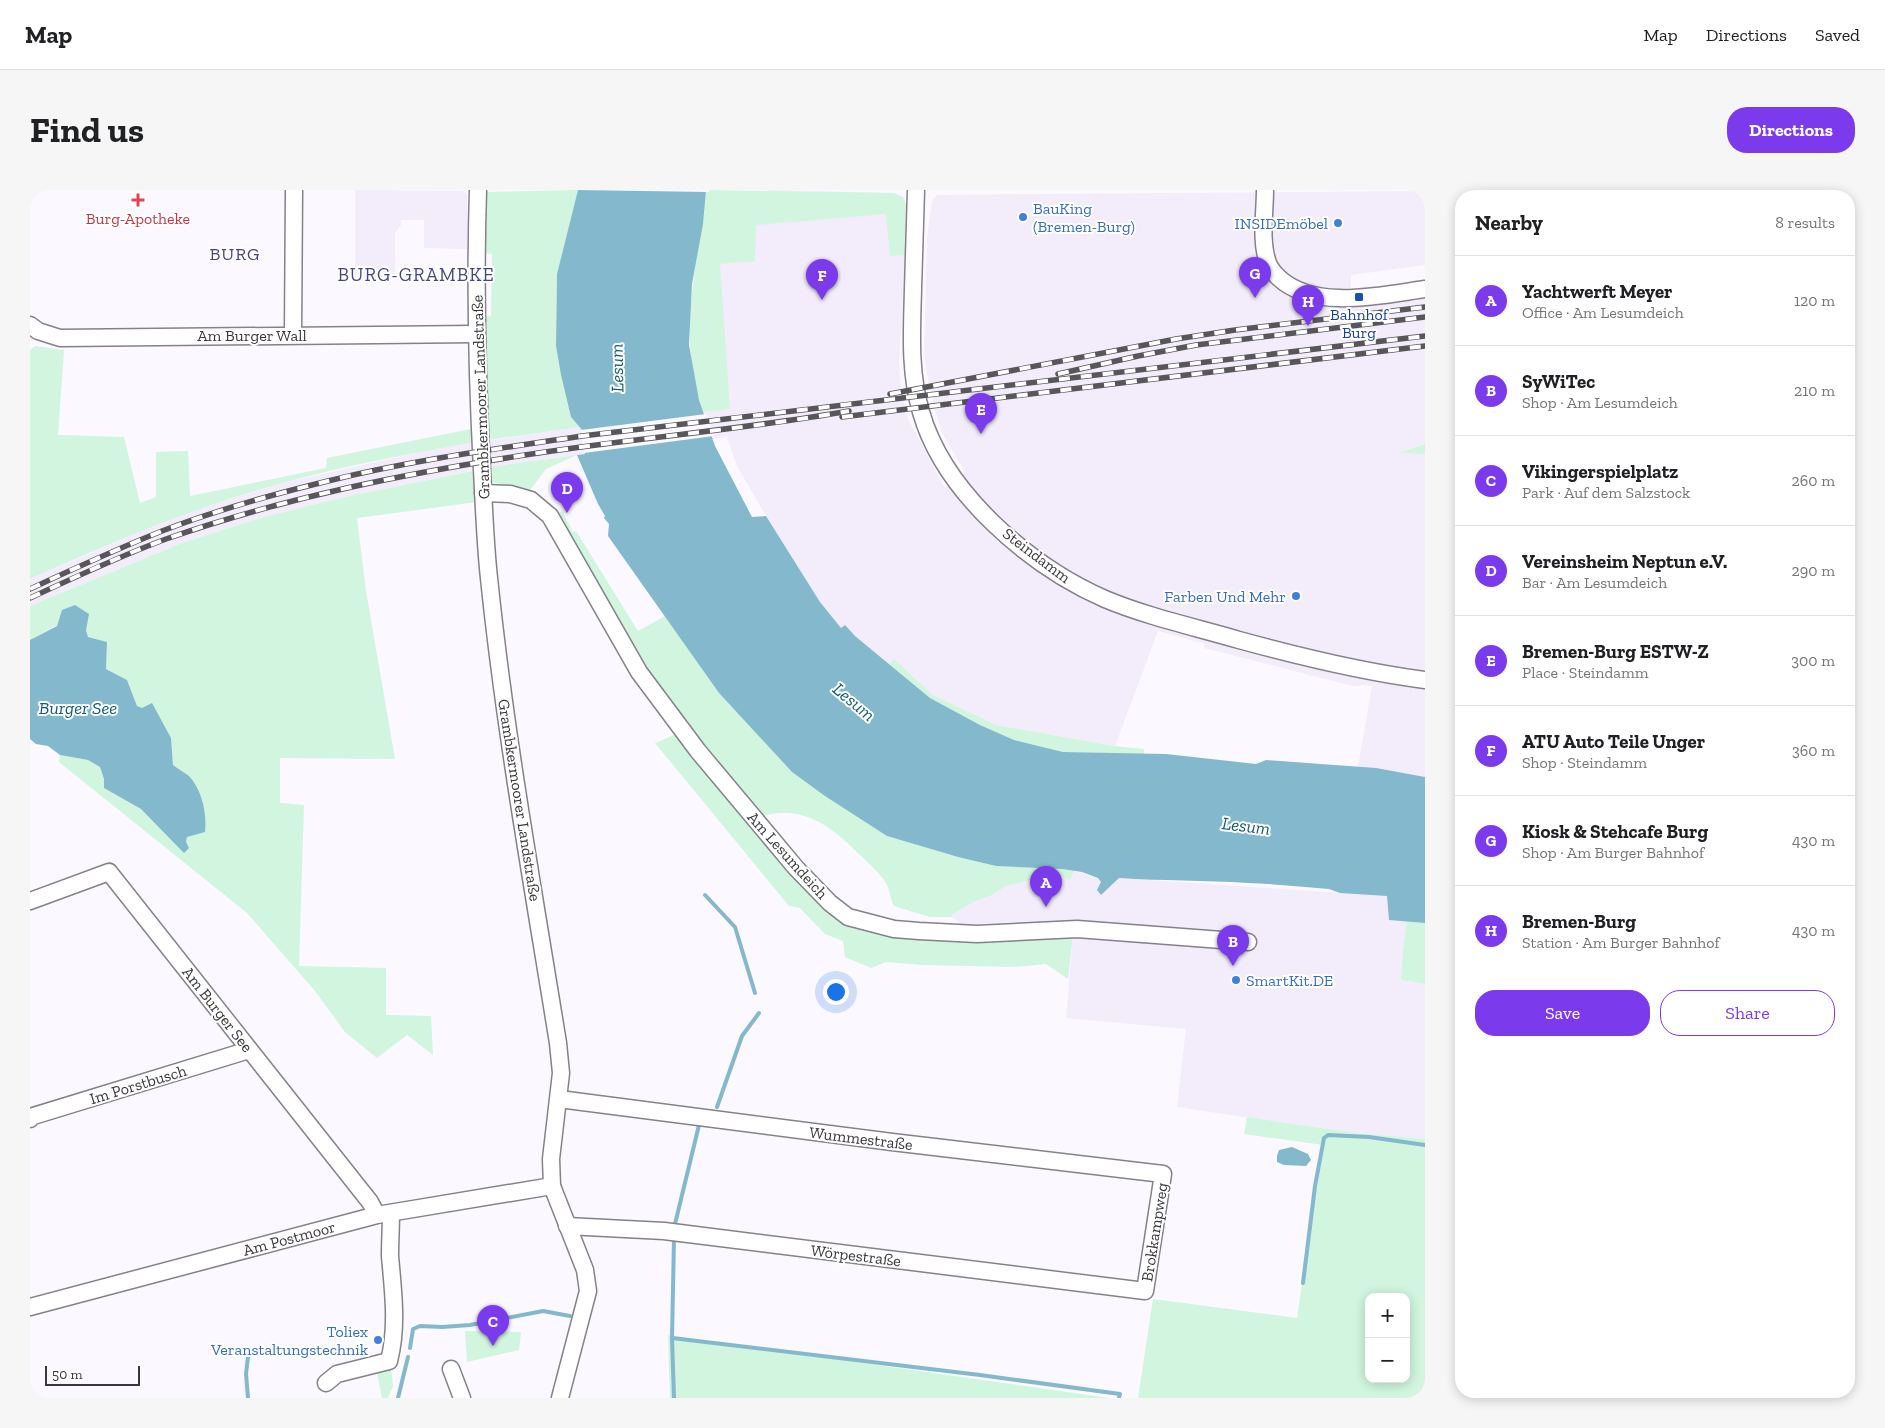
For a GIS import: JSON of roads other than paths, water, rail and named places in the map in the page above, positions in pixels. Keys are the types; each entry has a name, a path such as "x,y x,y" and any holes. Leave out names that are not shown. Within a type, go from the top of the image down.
{"street":[{"path":"293,335 294,190"},
{"name":"Grambkermoorer Landstraße","path":"478,190 476,334 483,493 489,575 500,678 558,1043 561,1073 551,1159 552,1186 585,1270 588,1291 560,1398"},
{"name":"Steindamm","path":"916,190 911,348 915,388 922,414 939,455 960,486 988,517 1046,566 1105,599 1144,613 1320,662 1382,675 1425,680"},
{"path":"1265,190 1264,251 1268,266 1286,284 1298,290 1321,296 1350,298 1425,289"},
{"name":"Am Burger Wall","path":"30,325 38,331 60,338 476,334"},
{"name":"Am Lesumdeich","path":"483,493 510,494 531,500 550,516 639,672 698,751 796,868 830,903 848,917 894,929 919,931 976,934 1077,929 1248,942"},
{"name":"Am Burger See","path":"30,901 109,872 370,1202 384,1214"},
{"name":"Im Porstbusch","path":"30,1120 30,1117 249,1050"},
{"name":"Wummestraße","path":"559,1099 892,1142 1163,1174"},
{"name":"Brokkampweg","path":"1145,1291 1163,1174"},
{"name":"Am Postmoor","path":"30,1307 384,1214 552,1186"},
{"path":"326,1383 337,1374 388,1360 394,1342 395,1316 390,1253 384,1214"},
{"name":"Wörpestraße","path":"567,1226 664,1231 1145,1291"},
{"path":"451,1369 462,1398"}],"water":[{"name":"Lesum","path":"578,190 706,190 703,224 692,284 689,345 699,400 715,446 752,517 766,516 820,602 841,628 845,625 855,636 930,698 980,725 1014,740 1063,752 1166,754 1256,764 1266,760 1376,768 1425,777 1425,923 1389,920 1387,896 1340,893 1329,889 1232,882 1119,878 1101,895 1097,890 1101,882 1098,878 1082,872 1062,869 996,866 887,836 792,772 719,693 608,536 609,524 604,518 605,516 577,455 585,454 582,430 571,417 556,346 557,274"},
{"name":"Burger See","path":"75,605 89,614 86,630 88,637 107,642 106,669 127,680 137,706 142,708 152,703 171,738 173,765 189,776 197,788 204,810 205,832 187,837 186,842 189,848 184,853 141,809 104,788 104,779 100,767 88,760 60,755 48,746 36,744 30,739 30,640 57,626 62,610"},
{"path":"1292,1147 1308,1154 1311,1160 1306,1166 1284,1165 1277,1162 1279,1150"}],"waterway":[{"path":"705,895 735,927 755,993"},
{"path":"717,1107 742,1036 759,1013"},
{"path":"675,1224 699,1125"},
{"path":"1303,1283 1315,1186 1324,1138 1328,1135 1369,1137 1425,1145"},
{"path":"674,1239 672,1338 674,1398"},
{"path":"410,1348 413,1329 420,1326 470,1325 543,1311 570,1316"},
{"path":"672,1338 980,1375 1120,1394 1119,1398"},
{"path":"248,1357 246,1374 248,1398"},
{"path":"398,1398 408,1357"}],"railway":[{"path":"890,394 1176,339 1425,307"},
{"path":"1058,374 1196,345 1425,317"},
{"path":"30,589 162,531 244,503 307,486 423,461 582,436 1425,336"},
{"path":"842,417 1425,346"},
{"path":"30,598 166,539 210,524 299,499 434,470 525,455 768,424 849,411"}],"place":[{"name":"Burg-Apotheke","path":"138,200"},
{"name":"BauKing (Bremen-Burg)","path":"1023,217"},
{"name":"INSIDEmöbel","path":"1338,223"},
{"name":"Bahnhof Burg","path":"1359,297"},
{"name":"Kiosk & Stehcafe Burg","path":"1255,298"},
{"name":"ATU Auto Teile Unger","path":"822,300"},
{"name":"Bremen-Burg","path":"1308,326"},
{"name":"Bremen-Burg ESTW-Z","path":"981,434"},
{"name":"Vereinsheim Neptun e.V.","path":"567,513"},
{"name":"Farben Und Mehr","path":"1296,596"},
{"name":"Yachtwerft Meyer","path":"1046,907"},
{"name":"SyWiTec","path":"1233,966"},
{"name":"SmartKit.DE","path":"1236,980"},
{"name":"Toliex Veranstaltungstechnik","path":"378,1340"},
{"name":"Vikingerspielplatz","path":"493,1346"}],"district":[{"name":"BURG","path":"235,254"},
{"name":"BURG-GRAMBKE","path":"416,274"}]}
